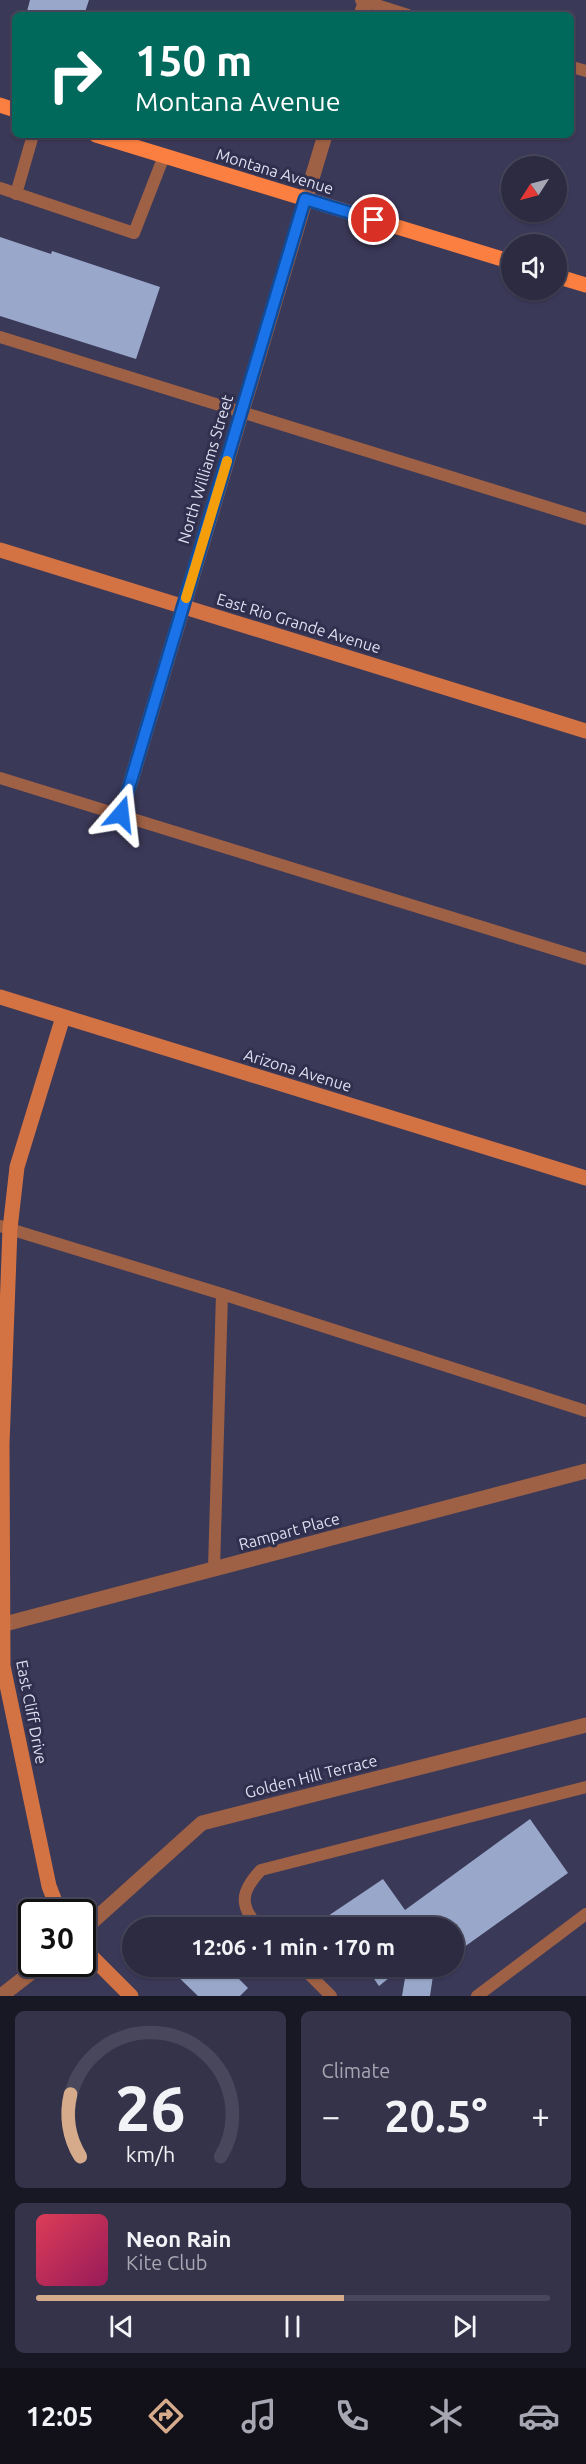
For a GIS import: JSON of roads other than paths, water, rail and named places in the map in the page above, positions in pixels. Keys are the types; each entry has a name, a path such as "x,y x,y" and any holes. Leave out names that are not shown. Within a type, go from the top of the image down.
{"main road":[{"name":"Montana Avenue","path":"106,138 501,259"},
{"path":"567,279 586,285"},
{"name":"East Rio Grande Avenue","path":"0,550 586,730"},
{"name":"Arizona Avenue","path":"0,997 586,1178"},
{"name":"East Cliff Drive","path":"54,1899 3,1666 1,1444 5,1228 17,1167 63,1017"},
{"path":"96,1961 131,1996"}],"street":[{"name":"North Williams Street","path":"121,814 324,138"},
{"name":"Rampart Place","path":"1,1625 586,1471"},
{"name":"Golden Hill Terrace","path":"96,1918 202,1823 586,1725"},
{"path":"1,1996 25,1977"}],"lane":[{"path":"363,4 396,12"},
{"path":"16,194 32,138"},
{"path":"0,188 134,233 164,156"},
{"path":"0,337 586,519"},
{"path":"0,778 586,959"},
{"path":"5,1228 222,1294 586,1411"},
{"path":"214,1569 222,1294"},
{"path":"251,1917 244,1903 248,1884 261,1870 586,1787"},
{"path":"477,1996 586,1914"},
{"path":"311,1977 331,1996"}]}
